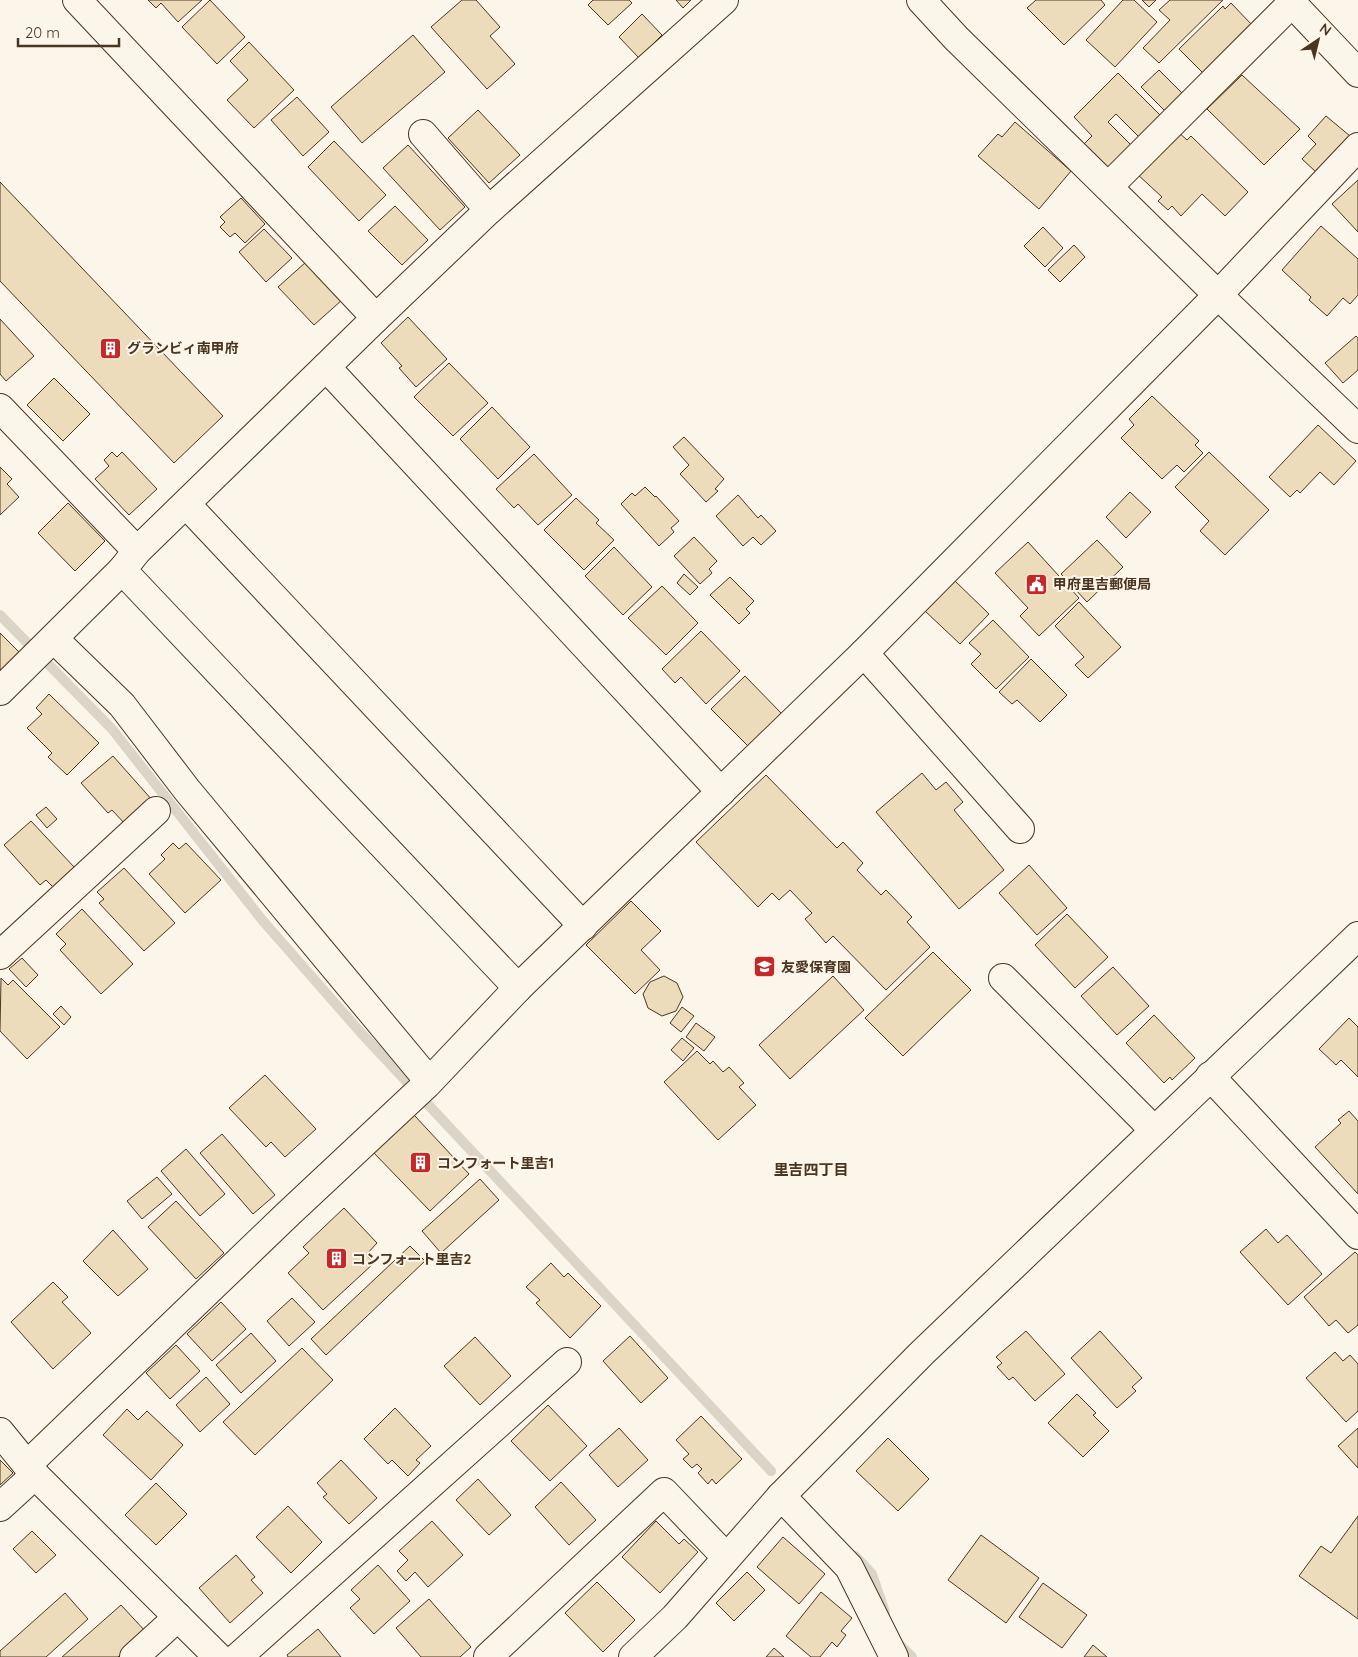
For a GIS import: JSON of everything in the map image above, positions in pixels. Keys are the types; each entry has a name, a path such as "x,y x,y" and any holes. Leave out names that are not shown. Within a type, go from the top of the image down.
{"street":[{"path":"77,0 376,318"},
{"path":"0,691 27,662 51,642 129,560 376,318 490,210 724,0"},
{"path":"921,0 956,38 1218,296 1358,430"},
{"path":"1108,187 1290,2 1358,73"},
{"path":"423,134 490,210"},
{"path":"0,1507 31,1470 288,1214 428,1082 518,988 864,653 1218,296 1358,147"},
{"path":"326,367 721,792"},
{"path":"0,408 129,560 518,988"},
{"path":"186,504 584,926"},
{"path":"51,642 122,705 187,790 428,1082"},
{"path":"864,653 1020,829"},
{"path":"0,955 156,812"},
{"path":"633,1657 675,1617 780,1496 921,1354 1358,936"},
{"path":"1003,978 1154,1130"},
{"path":"1210,1076 1358,1235"},
{"path":"238,1657 568,1362"},
{"path":"0,1432 31,1470 218,1657"},
{"path":"488,1657 664,1492 726,1557"},
{"path":"780,1496 848,1567 894,1657"},
{"path":"134,1657 178,1617"}],"building":[{"path":"148,0 202,0 178,22 161,3 156,8"},
{"path":"210,0 245,37 217,64 182,27"},
{"path":"462,0 476,0 500,27 490,36 515,64 487,89 431,27"},
{"path":"593,0 629,0 632,3 608,25 588,5"},
{"path":"676,0 691,0 683,8"},
{"path":"1036,0 1101,0 1105,5 1064,45 1027,8"},
{"path":"1123,0 1134,0 1157,22 1115,67 1086,40"},
{"path":"1142,0 1156,0 1149,7"},
{"path":"1170,0 1223,0 1159,63 1143,48 1170,20 1159,10"},
{"path":"1231,3 1252,25 1206,76 1179,49 1223,6 1225,9"},
{"path":"642,14 662,35 639,58 619,37"},
{"path":"413,35 445,72 362,143 331,107"},
{"path":"249,42 294,90 254,128 227,100 248,80 230,61"},
{"path":"1159,70 1184,95 1166,112 1141,87"},
{"path":"1118,73 1161,116 1140,138 1116,114 1108,122 1133,147 1109,171 1083,145 1092,136 1074,117"},
{"path":"1242,75 1300,129 1264,165 1207,109"},
{"path":"297,97 329,132 303,156 271,120"},
{"path":"478,110 520,155 489,183 448,138"},
{"path":"1326,116 1350,136 1316,172 1302,159 1316,144 1308,136"},
{"path":"1015,122 1071,171 1039,209 978,156 998,134 1002,137"},
{"path":"1177,131 1187,140 1191,136 1248,192 1225,216 1202,194 1181,216 1172,206 1168,210 1158,201 1162,197 1136,173"},
{"path":"334,141 386,195 359,221 308,167"},
{"path":"408,145 465,207 440,230 383,168"},
{"path":"1358,180 1358,232 1332,204"},
{"name":"グランビィ南甲府","path":"0,182 223,416 174,463 0,281"},
{"path":"241,198 265,224 245,243 235,233 230,237 220,227 225,222 220,217"},
{"path":"395,206 428,240 402,265 368,231"},
{"path":"1321,226 1358,259 1358,295 1350,304 1343,298 1327,316 1309,300 1311,297 1282,270"},
{"path":"1043,227 1063,248 1045,267 1024,246"},
{"path":"264,229 292,258 266,282 239,252"},
{"path":"1074,245 1085,257 1060,282 1048,270"},
{"path":"306,262 342,300 314,325 278,287"},
{"path":"408,317 447,359 416,387 399,368 402,366 381,343"},
{"path":"0,319 34,356 6,381 0,374"},
{"path":"1356,336 1358,338 1358,370 1343,383 1325,363"},
{"path":"449,363 488,403 453,436 414,397"},
{"path":"54,378 90,414 63,441 27,405"},
{"path":"1152,396 1199,441 1195,445 1203,453 1184,472 1177,465 1162,479 1121,438 1134,425 1129,419"},
{"path":"492,407 530,447 498,479 460,439"},
{"path":"1318,425 1356,461 1334,485 1320,472 1300,493 1297,490 1290,497 1269,477"},
{"path":"684,437 724,479 715,489 718,491 706,502 680,474 689,465 673,447"},
{"path":"112,452 117,457 122,452 157,489 129,515 95,479 109,466 104,460"},
{"path":"1209,452 1269,510 1225,555 1200,531 1209,521 1175,487"},
{"path":"534,454 572,495 538,525 518,504 514,508 496,489"},
{"path":"0,467 12,479 7,484 19,497 0,515"},
{"path":"645,487 679,521 671,528 674,532 659,546 621,504 632,493 635,496"},
{"path":"1130,492 1151,512 1126,538 1106,517"},
{"path":"738,495 758,518 761,515 776,531 761,545 753,537 743,546 716,516"},
{"path":"576,498 599,520 596,523 614,540 584,570 544,530"},
{"path":"68,503 105,541 75,571 38,533"},
{"path":"694,537 717,561 709,569 712,573 700,584 674,556"},
{"path":"1097,540 1123,567 1087,602 1061,574"},
{"path":"1028,542 1079,598 1039,636 1020,616 1028,608 995,573"},
{"path":"614,547 652,587 623,615 585,576"},
{"path":"684,574 698,587 690,595 677,583"},
{"path":"730,577 754,601 746,609 750,613 739,624 710,595"},
{"path":"954,580 989,614 960,644 925,611"},
{"path":"662,586 698,623 666,655 628,618"},
{"path":"1079,602 1121,647 1088,678 1075,665 1084,657 1055,626"},
{"path":"993,620 1029,657 996,689 971,664 981,654 969,643"},
{"path":"701,631 740,671 706,704 681,677 675,683 662,669"},
{"path":"0,633 19,652 12,660 15,663 0,678"},
{"path":"1031,659 1067,695 1040,722 1017,700 1012,704 999,692"},
{"path":"745,676 782,714 748,746 711,709"},
{"path":"49,694 99,743 67,775 48,757 52,753 27,728 42,714 36,708"},
{"path":"113,756 153,801 126,825 112,810 108,813 81,783"},
{"path":"922,773 936,790 946,782 963,802 954,810 1004,870 959,909 876,812"},
{"path":"766,775 837,848 843,842 863,863 857,870 881,895 886,890 912,917 907,922 930,947 886,990 833,936 826,943 805,919 812,913 790,890 779,900 772,893 758,907 696,842"},
{"path":"46,807 57,819 47,828 36,815"},
{"path":"31,821 75,868 54,888 46,880 40,885 4,845"},
{"path":"173,843 179,849 186,843 221,880 185,913 149,874 165,859 161,855"},
{"path":"1029,865 1067,908 1037,935 999,893"},
{"path":"124,868 175,923 144,951 99,903 104,899 97,892"},
{"path":"631,901 661,931 641,950 660,970 635,994 586,945"},
{"path":"82,909 133,964 101,994 60,950 66,944 56,934"},
{"path":"1067,914 1108,957 1075,988 1035,945"},
{"path":"933,952 971,990 903,1056 865,1018"},
{"path":"22,958 38,975 26,987 9,969"},
{"path":"1113,967 1149,1006 1117,1035 1081,996"},
{"path":"664,976 677,983 683,997 676,1011 662,1016 648,1008 643,994 650,982"},
{"path":"833,976 864,1010 790,1079 759,1045"},
{"path":"1,978 8,985 13,980 60,1027 27,1059 0,1031"},
{"path":"61,1006 71,1017 64,1025 53,1014"},
{"path":"682,1007 694,1016 681,1032 670,1023"},
{"path":"1154,1015 1195,1058 1172,1080 1170,1077 1164,1083 1126,1043"},
{"path":"1349,1018 1358,1027 1358,1077 1341,1060 1336,1065 1319,1049"},
{"path":"696,1023 715,1037 704,1051 686,1037"},
{"path":"682,1038 694,1048 683,1061 671,1050"},
{"path":"697,1051 710,1064 713,1061 723,1072 729,1067 744,1083 739,1087 756,1105 718,1140 664,1082"},
{"path":"265,1075 316,1129 285,1157 271,1142 266,1147 229,1108"},
{"path":"1349,1111 1358,1121 1358,1194 1315,1147 1341,1123 1338,1120"},
{"name":"コンフォート里吉1","path":"414,1115 469,1174 430,1211 373,1152"},
{"path":"222,1134 275,1195 253,1214 200,1153"},
{"path":"186,1149 225,1194 200,1216 161,1171"},
{"path":"157,1177 172,1194 142,1219 127,1201"},
{"path":"480,1179 499,1200 441,1253 422,1231"},
{"path":"176,1201 224,1253 196,1279 148,1227"},
{"name":"コンフォート里吉2","path":"344,1208 377,1243 366,1255 374,1263 323,1310 288,1273 309,1253 303,1247"},
{"path":"1266,1229 1278,1243 1287,1235 1322,1274 1288,1305 1240,1252"},
{"path":"113,1230 148,1269 118,1296 83,1261"},
{"path":"410,1246 425,1261 326,1355 311,1339"},
{"path":"1355,1252 1358,1255 1358,1325 1348,1333 1336,1320 1329,1326 1304,1297"},
{"path":"551,1263 564,1277 568,1273 601,1306 570,1338 536,1303 540,1300 526,1287"},
{"path":"53,1282 68,1297 62,1302 91,1333 53,1369 11,1322"},
{"path":"292,1298 315,1322 289,1346 267,1321"},
{"path":"221,1302 246,1329 212,1361 187,1334"},
{"path":"1026,1331 1065,1374 1035,1401 1013,1377 1009,1380 997,1367 1002,1363 996,1357"},
{"path":"1100,1331 1142,1378 1132,1387 1136,1391 1117,1408 1071,1358"},
{"path":"251,1333 276,1361 241,1393 216,1365"},
{"path":"630,1336 668,1378 641,1403 603,1361"},
{"path":"475,1337 511,1376 480,1405 444,1366"},
{"path":"176,1345 200,1371 170,1399 146,1373"},
{"path":"302,1348 333,1380 255,1455 223,1422"},
{"path":"1335,1352 1343,1361 1350,1355 1358,1364 1358,1411 1346,1422 1306,1378"},
{"path":"206,1377 230,1404 200,1432 176,1405"},
{"path":"1077,1394 1096,1413 1093,1415 1109,1431 1083,1457 1048,1423"},
{"path":"548,1405 587,1446 550,1481 511,1441"},
{"path":"395,1408 431,1446 416,1460 420,1463 408,1476 392,1460 388,1464 364,1439"},
{"path":"127,1409 138,1420 147,1411 183,1445 151,1480 103,1435"},
{"path":"701,1416 742,1459 716,1484 712,1479 708,1484 698,1473 702,1469 697,1464 692,1468 683,1459 689,1454 676,1440"},
{"path":"619,1428 648,1460 618,1487 589,1455"},
{"path":"1358,1428 1358,1468 1338,1446"},
{"path":"888,1438 929,1479 898,1511 856,1471"},
{"path":"0,1460 13,1473 0,1485"},
{"path":"341,1460 377,1498 349,1524 323,1497 327,1494 317,1483"},
{"path":"478,1479 511,1515 489,1535 456,1500"},
{"path":"561,1482 596,1520 569,1545 535,1507"},
{"path":"156,1483 187,1514 156,1545 125,1515"},
{"path":"288,1506 322,1542 291,1573 256,1537"},
{"path":"1358,1516 1358,1619 1299,1576 1321,1546 1331,1553"},
{"path":"432,1521 463,1555 428,1587 415,1572 406,1581 397,1571 408,1560 399,1551"},
{"path":"656,1521 679,1544 684,1539 698,1552 660,1593 622,1557"},
{"path":"32,1531 56,1555 36,1573 13,1549"},
{"path":"981,1535 1039,1578 1006,1623 948,1580"},
{"path":"783,1537 825,1574 799,1604 757,1567"},
{"path":"236,1555 255,1577 251,1580 263,1593 230,1623 199,1588"},
{"path":"378,1565 410,1601 374,1634 350,1608 360,1599 351,1590"},
{"path":"747,1572 765,1590 734,1621 716,1603"},
{"path":"597,1582 635,1620 603,1652 565,1613"},
{"path":"1043,1583 1087,1615 1062,1648 1019,1617"},
{"path":"821,1592 852,1618 841,1631 846,1635 837,1647 832,1642 820,1657 811,1657 786,1636"},
{"path":"65,1593 88,1619 46,1657 0,1657 0,1651"},
{"path":"429,1599 471,1647 460,1657 421,1657 396,1628"},
{"path":"121,1605 146,1632 118,1657 62,1657"},
{"path":"318,1629 341,1657 288,1657 287,1655"},
{"path":"1093,1645 1107,1657 1084,1657"},
{"path":"774,1648 784,1657 766,1657"}],"waterway":[{"path":"0,615 112,729 263,921 362,1034 771,1471"},
{"path":"855,1556 872,1574 885,1612"},
{"path":"897,1642 912,1657"}],"place":[{"name":"グランビィ南甲府","path":"111,348"},
{"name":"甲府里吉郵便局","path":"1037,584"},
{"name":"友愛保育園","path":"765,967"},
{"name":"コンフォート里吉1","path":"421,1163"},
{"name":"コンフォート里吉2","path":"336,1259"}],"district":[{"name":"里吉四丁目","path":"811,1169"}]}
